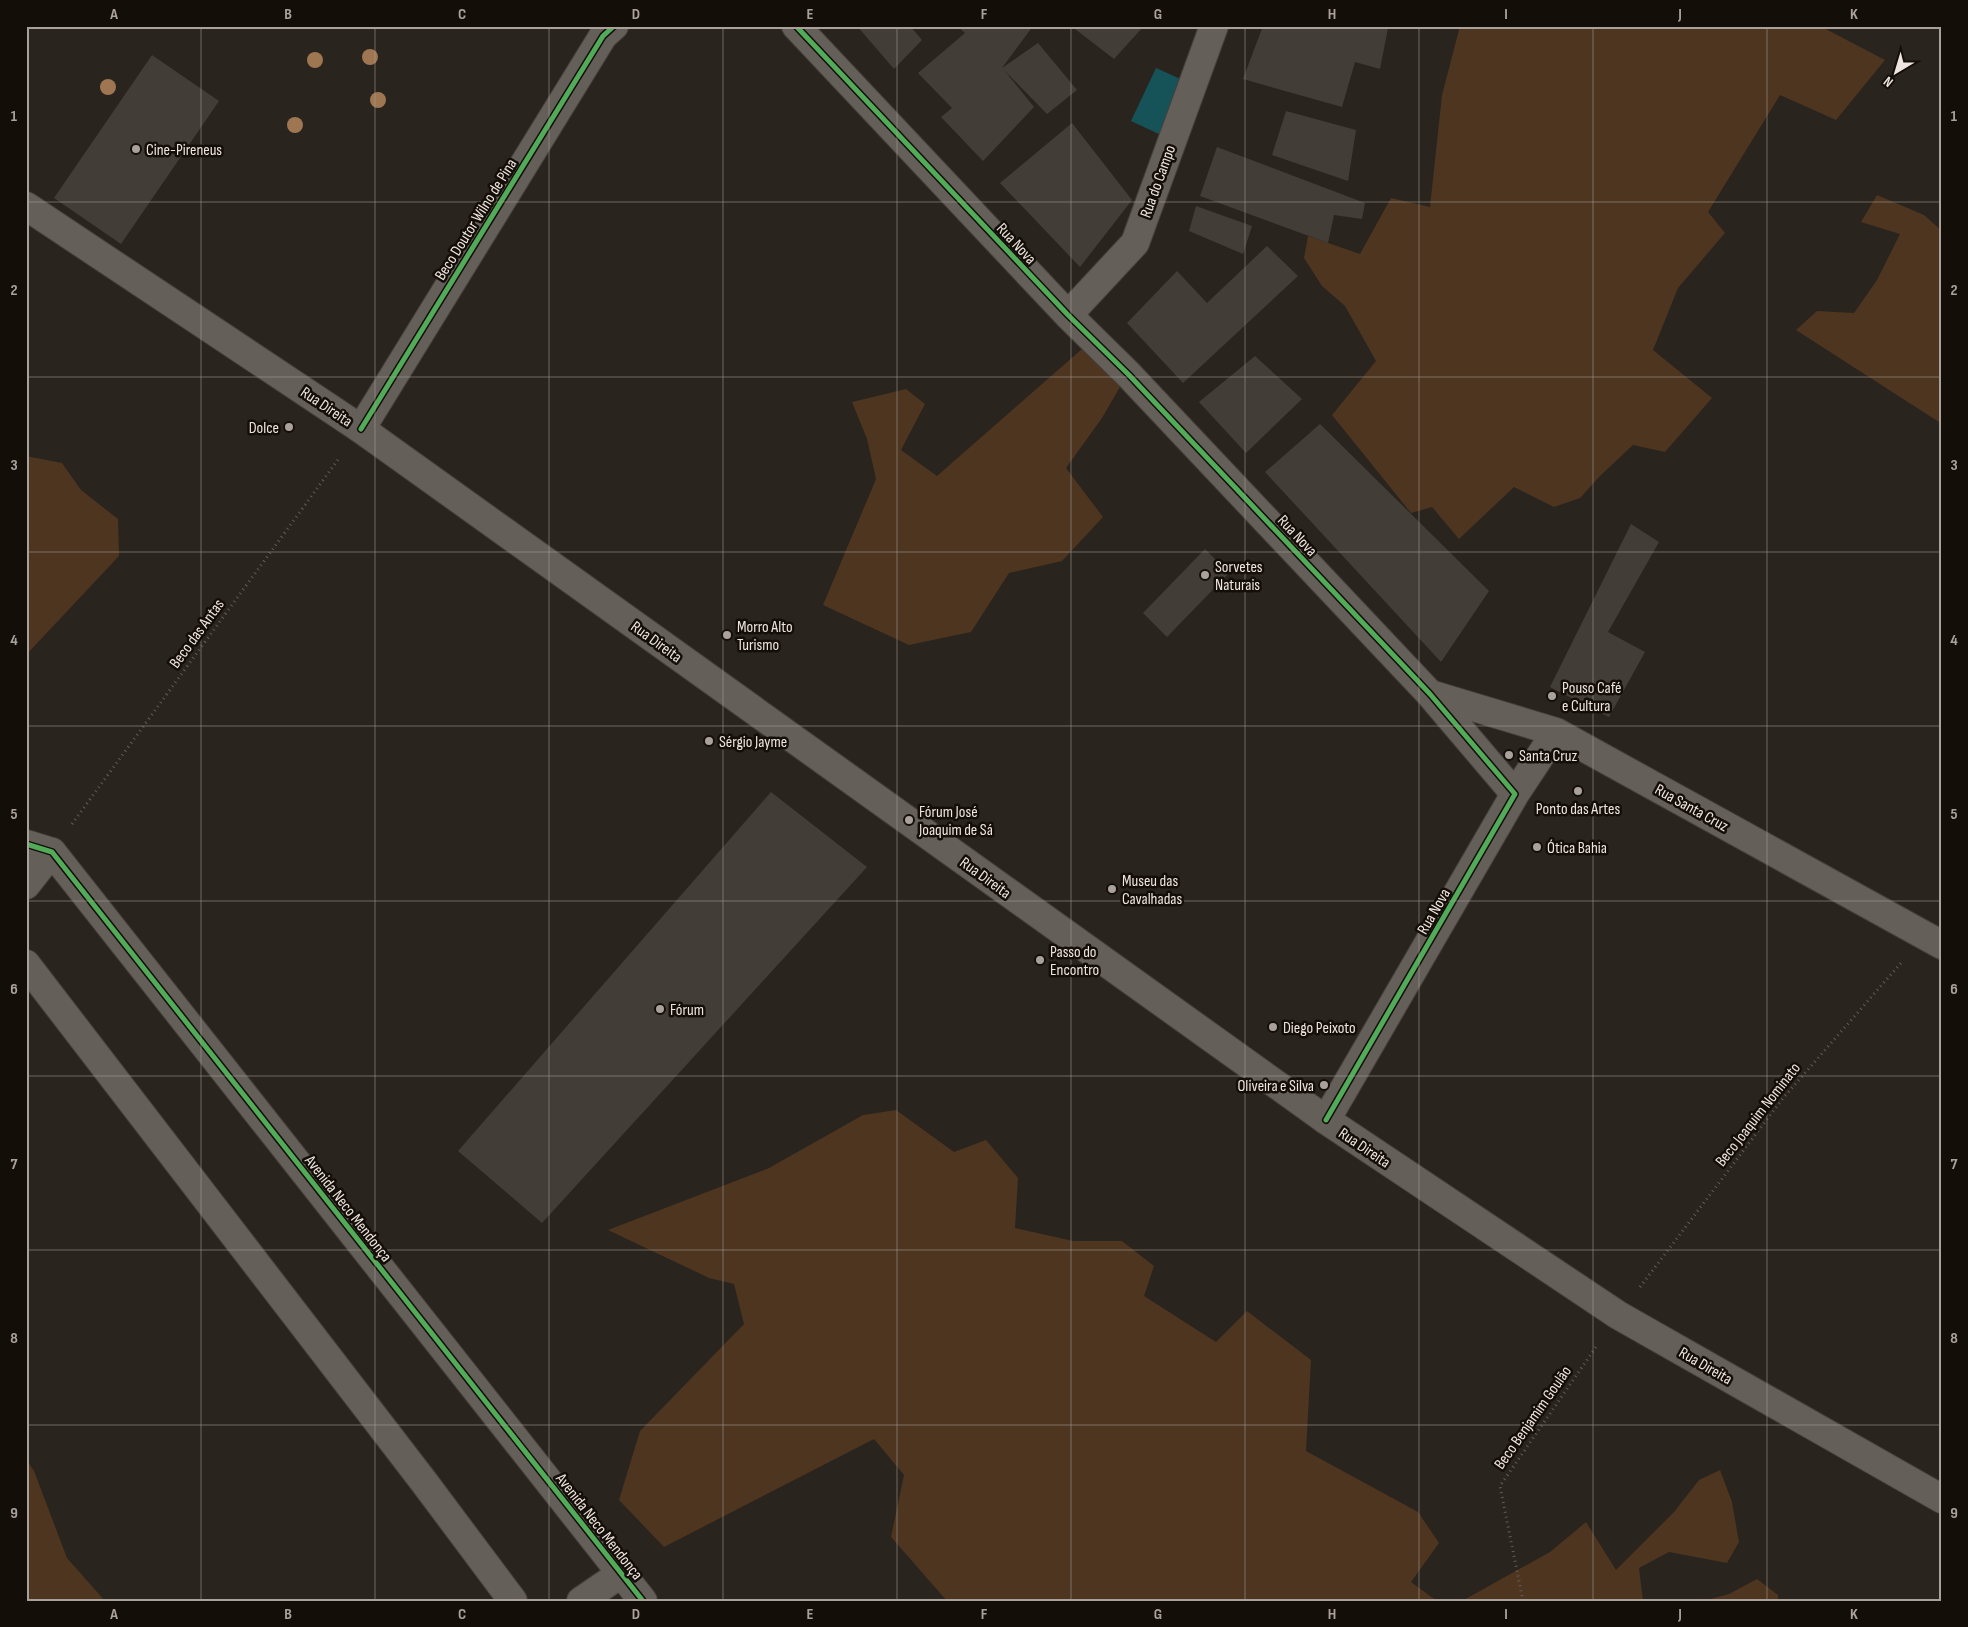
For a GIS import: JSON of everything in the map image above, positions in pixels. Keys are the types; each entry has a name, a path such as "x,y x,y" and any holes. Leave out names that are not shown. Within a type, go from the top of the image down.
{"street":[{"name":"Beco Doutor Wilno de Pina","path":"360,429 603,36 614,26"},
{"name":"Rua Nova","path":"796,26 1068,315 1129,375 1430,694 1515,794 1326,1120"},
{"name":"Rua do Campo","path":"1068,315 1135,243 1214,26"},
{"name":"Rua Direita","path":"26,206 360,429 1326,1120 1618,1315 1942,1499"},
{"name":"Rua Santa Cruz","path":"1430,694 1556,732 1934,940"},
{"path":"1515,794 1556,732"},
{"path":"26,885 39,848"},
{"name":"Avenida Neco Mendonça","path":"39,848 643,1601"},
{"path":"26,964 412,1467 512,1601"},
{"path":"581,1601 622,1573"}],"shaded area":[{"path":"1460,26 1820,26 1885,60 1836,120 1780,95 1708,212 1725,233 1678,288 1653,350 1712,398 1665,452 1633,445 1580,498 1554,507 1514,487 1459,539 1432,507 1411,513 1332,415 1376,361 1345,306 1322,286 1304,258 1308,236 1360,254 1391,198 1430,207 1442,95"},
{"path":"1877,195 1924,215 1942,231 1942,424 1796,330 1817,311 1854,313 1877,280 1900,234 1861,222"},
{"path":"1082,349 1124,380 1102,418 1066,468 1103,517 1062,561 1009,573 971,632 909,645 823,605 876,479 867,439 852,402 906,389 925,404 901,450 937,476"},
{"path":"26,456 62,463 81,490 118,519 119,556 26,655"},
{"path":"896,1110 954,1152 986,1140 1018,1178 1015,1228 1073,1241 1122,1241 1154,1266 1144,1296 1216,1342 1247,1311 1311,1360 1306,1451 1418,1512 1439,1543 1411,1582 1437,1601 947,1601 891,1537 904,1475 874,1439 664,1547 619,1500 640,1431 744,1324 734,1284 709,1278 608,1230 769,1168 863,1115"},
{"path":"26,1459 34,1471 67,1558 105,1601 26,1601"},
{"path":"1720,1470 1732,1502 1739,1542 1727,1563 1669,1552 1639,1568 1643,1601 1462,1601 1550,1552 1586,1522 1616,1570 1674,1512 1699,1480"},
{"path":"1757,1579 1778,1595 1778,1601 1703,1601 1729,1594"}],"water":[{"path":"1156,68 1185,81 1161,135 1131,121"}],"building":[{"path":"857,26 910,26 922,40 894,69"},
{"path":"957,26 1033,26 1002,68 1038,43 1077,90 1047,114 1004,70 1034,107 983,161 941,117 952,108 918,73 965,33"},
{"path":"1077,26 1144,26 1114,59 1075,29"},
{"path":"1263,26 1383,26 1388,28 1380,69 1355,62 1342,107 1243,79"},
{"name":"Cine-Pireneus","path":"152,55 219,101 121,244 54,198"},
{"path":"1286,111 1356,130 1348,181 1272,155"},
{"path":"1072,123 1132,200 1080,267 1000,183"},
{"path":"1217,147 1365,203 1362,219 1334,215 1328,243 1200,196"},
{"path":"1196,206 1252,226 1243,254 1189,231"},
{"path":"1267,246 1298,276 1183,383 1127,323 1177,271 1207,303"},
{"path":"1255,356 1302,399 1246,453 1199,402"},
{"path":"1320,424 1489,591 1441,662 1265,472"},
{"path":"1631,524 1659,542 1608,632 1645,652 1609,717 1550,687"},
{"path":"1205,549 1229,573 1167,637 1143,613"},
{"name":"Fórum","path":"771,792 867,867 542,1223 458,1151"}],"cycle path":[{"path":"361,429 603,36 614,26"},
{"path":"796,26 1068,315 1129,375 1430,694 1515,794 1326,1120"},
{"path":"26,844 52,852 643,1601"}],"place":[{"name":"Cine-Pireneus","path":"136,149"},
{"name":"Dolce","path":"289,427"},
{"name":"Sorvetes Naturais","path":"1205,575"},
{"name":"Morro Alto Turismo","path":"727,635"},
{"name":"Pouso Café e Cultura","path":"1552,696"},
{"name":"Sérgio Jayme","path":"709,741"},
{"name":"Santa Cruz","path":"1509,755"},
{"name":"Ponto das Artes","path":"1578,791"},
{"name":"Fórum José Joaquim de Sá","path":"909,820"},
{"name":"Ótica Bahia","path":"1537,847"},
{"name":"Museu das Cavalhadas","path":"1112,889"},
{"name":"Passo do Encontro","path":"1040,960"},
{"name":"Fórum","path":"660,1009"},
{"name":"Diego Peixoto","path":"1273,1027"},
{"name":"Oliveira e Silva","path":"1324,1085"}]}
